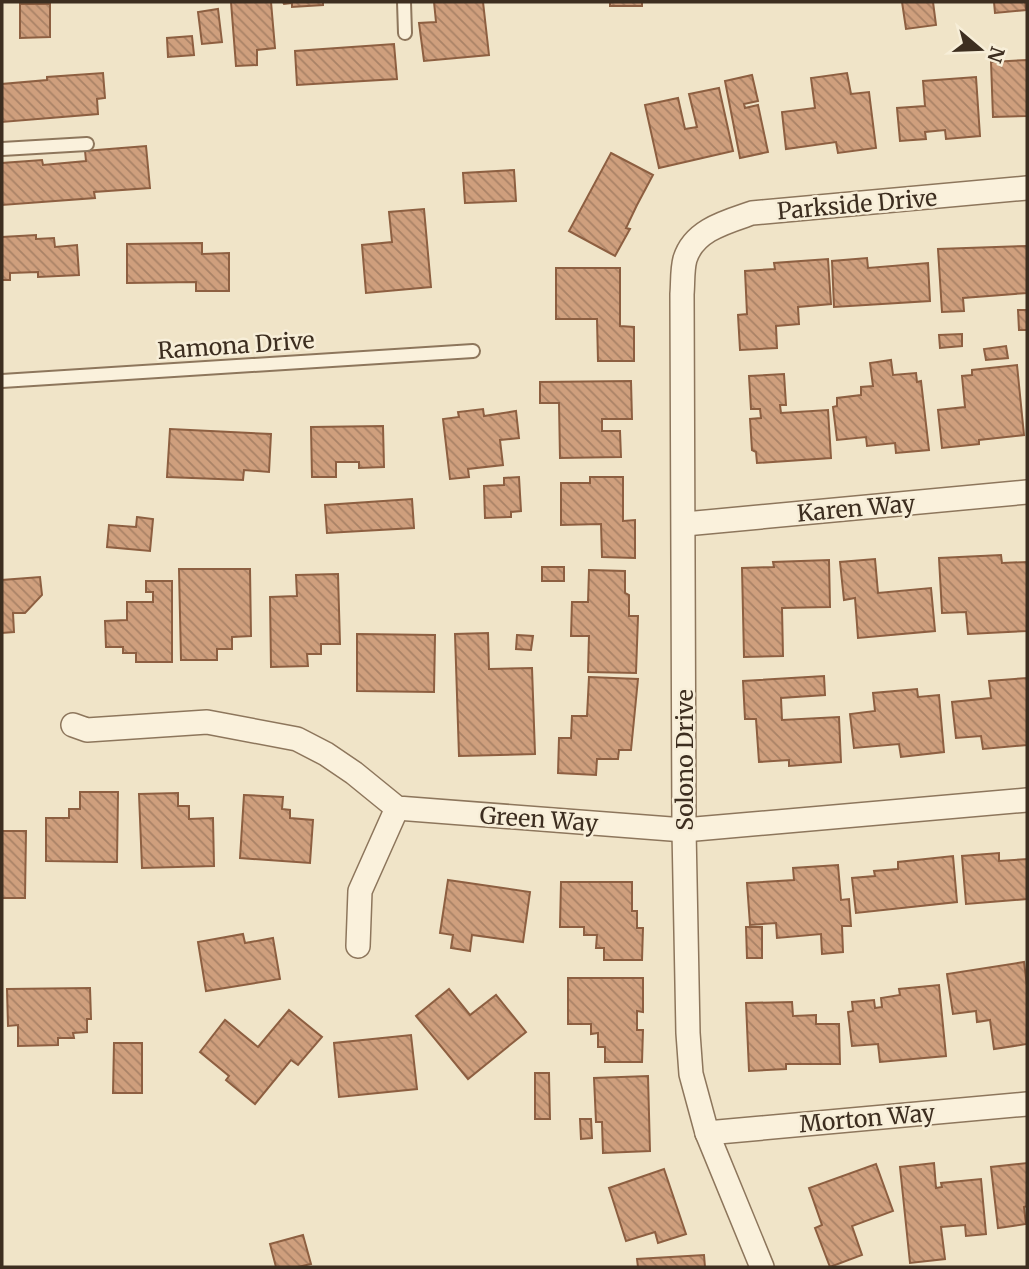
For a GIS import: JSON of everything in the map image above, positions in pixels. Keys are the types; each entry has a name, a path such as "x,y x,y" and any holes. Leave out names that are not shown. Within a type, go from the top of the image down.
{"street":[{"name":"Parkside Drive","path":"693,242 717,225 752,213 1027,188"},
{"name":"Solono Drive","path":"693,242 684,261 682,294 685,524 684,830 688,1033 691,1074 707,1133 762,1267"},
{"name":"Karen Way","path":"685,524 1027,492"},
{"path":"73,725 87,730 207,722 297,740 326,754 355,773 397,808 360,891 358,946"},
{"name":"Green Way","path":"397,808 684,830 1027,800"},
{"name":"Morton Way","path":"707,1133 1027,1104"}],"lane":[{"path":"404,2 405,33"},
{"path":"2,149 87,144"},
{"name":"Ramona Drive","path":"2,382 473,351"}],"building":[{"path":"231,2 271,2 275,48 257,50 257,65 236,66"},
{"path":"283,2 323,2 323,5 292,7 292,3"},
{"path":"434,2 483,2 489,55 424,61 419,23 436,22"},
{"path":"610,2 642,2 642,6 610,6"},
{"path":"902,2 933,2 936,25 906,29"},
{"path":"994,2 1025,2 1026,10 995,13"},
{"path":"20,4 50,4 50,37 20,38"},
{"path":"218,9 222,42 202,44 198,12"},
{"path":"192,36 194,55 168,57 167,38"},
{"path":"394,44 397,79 297,85 295,51"},
{"path":"1027,60 1027,116 993,117 991,62"},
{"path":"103,73 105,98 97,99 98,114 2,122 2,84"},
{"path":"847,73 851,94 869,92 876,148 838,153 836,142 786,149 782,112 815,108 811,78"},
{"path":"752,75 758,101 744,104 745,108 758,105 768,152 740,158 725,81"},
{"path":"976,77 980,136 946,139 945,130 925,132 926,139 900,141 897,108 925,106 923,81"},
{"path":"719,88 733,151 659,168 645,105 678,98 685,129 697,127 689,94"},
{"path":"146,146 150,188 94,192 95,198 2,205 2,163 42,160 43,165 86,161 85,151"},
{"path":"611,153 653,175 626,228 630,229 615,256 569,231"},
{"path":"514,170 516,201 465,203 463,173"},
{"path":"424,209 431,287 366,293 362,245 392,242 389,212"},
{"path":"36,235 36,239 54,238 55,247 77,245 79,275 38,277 38,272 10,273 10,280 2,280 2,237"},
{"path":"202,243 202,254 229,253 229,291 196,291 196,282 127,283 127,244"},
{"path":"1027,246 1027,293 963,298 964,311 942,312 938,249"},
{"path":"867,258 868,268 928,263 930,301 834,307 832,261"},
{"path":"828,259 831,304 798,307 799,324 776,326 777,348 740,350 738,315 747,314 745,271 775,269 774,263"},
{"path":"556,268 620,268 620,326 634,327 634,361 598,361 597,319 556,319"},
{"path":"1018,310 1027,310 1027,330 1019,330"},
{"path":"962,334 962,346 940,348 939,335"},
{"path":"1006,346 1008,358 986,360 984,349"},
{"path":"891,360 893,375 916,373 917,382 921,381 929,450 896,453 895,443 867,446 866,437 837,440 833,407 837,406 837,398 861,395 861,387 873,386 870,363"},
{"path":"1017,365 1024,435 979,440 979,444 942,448 938,410 965,407 962,376 972,375 972,370"},
{"path":"784,374 786,405 780,405 781,413 828,410 831,458 757,463 756,452 752,450 750,419 761,418 760,409 751,409 749,376"},
{"path":"631,381 632,419 602,419 602,431 620,431 621,457 560,458 559,403 540,403 540,382"},
{"path":"483,409 484,416 516,411 519,438 500,440 503,465 468,469 469,477 450,479 443,419 459,417 458,412"},
{"path":"383,426 384,467 359,468 359,462 336,462 336,477 312,477 311,427"},
{"path":"170,429 271,434 269,472 244,470 243,480 167,477"},
{"path":"519,477 521,511 511,512 511,517 485,518 484,486 504,485 504,478"},
{"path":"590,477 623,477 623,521 635,520 635,558 602,557 601,524 561,525 561,483 590,483"},
{"path":"412,499 414,528 327,533 325,505"},
{"path":"137,517 153,519 150,551 107,547 109,525 136,527"},
{"path":"1001,555 1002,563 1027,562 1027,631 968,634 966,612 942,613 939,558"},
{"path":"875,559 878,593 931,588 935,631 858,638 855,598 844,600 840,562"},
{"path":"829,560 830,607 782,608 783,656 744,657 742,568 774,567 773,562"},
{"path":"542,567 564,567 564,581 542,581"},
{"path":"179,569 250,569 251,636 232,637 232,649 217,649 217,660 181,660"},
{"path":"589,570 625,571 629,616 638,616 636,673 588,672 589,636 571,636 572,602 588,602"},
{"path":"338,574 340,644 321,644 321,654 307,654 308,666 271,667 270,597 297,596 296,575"},
{"path":"40,577 42,595 25,613 13,613 14,632 2,633 2,580"},
{"path":"146,581 172,581 172,662 136,662 136,653 123,653 123,647 106,647 105,621 127,620 127,602 153,602 153,592 146,592"},
{"path":"488,633 489,669 532,668 535,754 459,756 455,634"},
{"path":"357,634 435,635 434,692 357,691"},
{"path":"517,635 533,636 531,650 516,649"},
{"path":"824,676 825,695 781,698 782,720 839,717 841,762 789,766 789,760 759,762 756,719 745,719 743,681"},
{"path":"589,677 638,679 631,750 619,750 618,759 597,759 596,775 558,773 559,738 571,738 572,716 587,716"},
{"path":"1027,678 1027,745 983,749 981,736 956,738 952,702 991,698 989,681"},
{"path":"917,689 918,697 939,695 944,752 901,757 899,744 854,748 850,714 875,711 873,693"},
{"path":"80,792 118,792 117,862 46,861 46,818 69,818 69,809 80,809"},
{"path":"178,793 178,806 189,806 189,819 213,818 214,866 142,868 139,794"},
{"path":"244,795 283,797 282,809 290,810 290,818 313,820 310,863 240,858"},
{"path":"2,831 26,831 25,898 2,898"},
{"path":"999,853 999,861 1027,859 1027,899 966,904 962,856"},
{"path":"953,856 957,902 856,913 852,878 875,876 874,871 898,869 898,862"},
{"path":"838,865 841,900 849,899 851,926 842,926 843,952 822,954 821,934 777,938 776,923 750,925 747,883 794,880 793,868"},
{"path":"448,880 530,892 523,942 472,935 470,951 451,948 453,935 440,933"},
{"path":"561,882 632,882 632,911 637,911 637,928 643,928 642,960 604,960 604,948 596,948 597,935 584,935 584,927 560,927"},
{"path":"746,927 762,927 762,958 747,958"},
{"path":"243,934 245,943 273,938 280,979 206,991 198,942"},
{"path":"1024,962 1027,986 1027,1044 994,1049 990,1020 977,1022 976,1011 953,1014 947,974"},
{"path":"568,978 643,978 643,1012 637,1011 637,1030 643,1030 642,1062 605,1062 605,1047 598,1047 598,1033 591,1034 591,1024 568,1024"},
{"path":"939,985 946,1056 880,1062 878,1044 852,1046 848,1012 853,1011 852,1002 874,1000 875,1008 882,1007 881,998 900,995 899,989"},
{"path":"90,988 91,1019 87,1019 87,1032 73,1033 74,1038 58,1038 58,1045 18,1046 18,1025 8,1026 7,989"},
{"path":"449,989 470,1015 496,995 526,1032 468,1079 416,1016"},
{"path":"792,1002 793,1016 816,1015 816,1024 839,1024 840,1064 786,1064 786,1069 749,1071 746,1003"},
{"path":"289,1010 322,1037 298,1065 291,1060 255,1104 226,1080 229,1076 200,1052 225,1020 258,1047"},
{"path":"411,1035 417,1089 339,1097 334,1043"},
{"path":"114,1043 142,1043 142,1093 113,1093"},
{"path":"535,1073 549,1073 550,1119 535,1119"},
{"path":"648,1076 650,1151 603,1153 602,1122 596,1122 594,1078"},
{"path":"580,1119 591,1119 592,1138 581,1139"},
{"path":"934,1163 936,1188 942,1187 941,1183 981,1179 986,1234 966,1236 965,1225 941,1227 945,1259 910,1263 900,1167"},
{"path":"1027,1163 1027,1206 1024,1207 1026,1224 998,1228 991,1167"},
{"path":"876,1164 893,1211 852,1226 862,1255 830,1267 815,1228 822,1225 809,1188"},
{"path":"664,1169 686,1234 658,1243 655,1232 626,1241 609,1188"},
{"path":"303,1235 311,1264 276,1267 270,1244"},
{"path":"704,1255 705,1267 638,1267 637,1259"}]}
